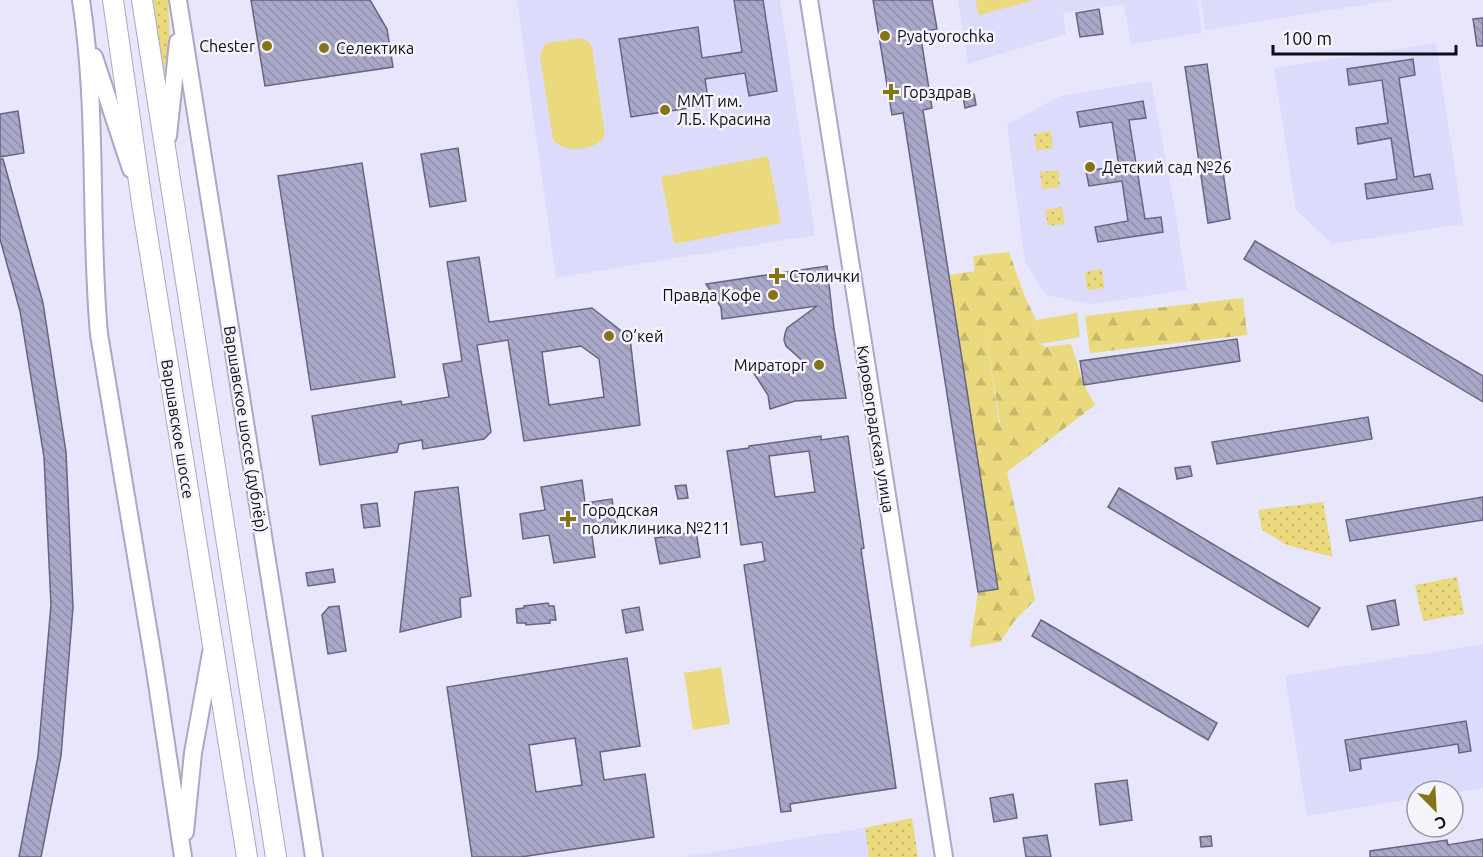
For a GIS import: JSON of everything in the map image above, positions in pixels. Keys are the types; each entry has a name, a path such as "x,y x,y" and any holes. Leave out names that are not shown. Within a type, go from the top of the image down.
{"main road":[{"path":"81,0 92,107 95,290 99,334 183,857"},
{"name":"Варшавское шоссе","path":"113,0 142,203 247,857"},
{"name":"Варшавское шоссе","path":"142,0 276,857"},
{"name":"Кировоградская улица","path":"809,0 944,857"},
{"path":"167,152 177,53 179,4"},
{"name":"Варшавское шоссе (дублёр)","path":"179,4 314,857"},
{"path":"85,30 142,203"},
{"path":"183,857 193,753 213,645"}],"shaded area":[{"name":"ММТ им. Л.Б. Красина","path":"517,0 780,0 815,235 556,278"},
{"path":"958,0 1197,0 1202,33 1131,44 1124,4 1063,13 1066,34 968,64"},
{"path":"1201,0 1394,0 1205,30"},
{"path":"1436,43 1463,224 1332,244 1296,210 1274,68"},
{"name":"Детский сад №26","path":"1151,81 1175,209 1187,290 1091,304 1046,295 1025,262 1007,125 1060,96"},
{"path":"1483,644 1483,788 1465,791 1465,779 1405,779 1405,800 1307,816 1285,676"},
{"path":"865,828 869,857 686,857 688,856"}],"green space":[{"path":"153,0 168,0 170,42 164,71"},
{"path":"975,0 1031,0 1031,1 979,15"},
{"path":"580,38 590,43 592,47 605,135 595,145 588,148 572,149 558,144 553,139 540,57 547,43"},
{"path":"1051,131 1053,148 1037,151 1034,134"},
{"path":"768,156 781,223 674,244 661,177"},
{"path":"1058,170 1060,187 1042,189 1040,172"},
{"path":"1062,207 1065,224 1048,226 1045,210"},
{"path":"1009,252 1036,320 1040,344 1045,347 1071,344 1084,385 1095,405 1007,472 1035,600 1015,620 1000,642 970,647 978,592 998,588 949,275 975,271 973,256","holes":["984,319 1000,424 999,423"]},
{"path":"1102,269 1104,288 1087,290 1085,272"},
{"path":"1243,298 1247,335 1090,353 1085,316"},
{"path":"1077,313 1080,337 1040,344 1036,320"},
{"path":"1323,502 1333,557 1287,545 1262,530 1258,510"},
{"path":"1457,577 1464,614 1423,621 1415,585"},
{"path":"721,667 730,724 693,730 684,673"},
{"path":"912,818 918,857 869,857 865,828"}],"building":[{"name":"Селектика","path":"251,0 370,0 387,29 393,67 265,86"},
{"path":"734,0 763,0 777,91 749,96 745,73 705,79 709,105 631,117 619,39 698,27 702,58 742,52"},
{"path":"873,0 932,0 937,29 920,32 932,108 923,110 998,589 978,592 903,113 892,115"},
{"path":"1099,9 1103,34 1080,37 1076,13"},
{"path":"1483,18 1483,46 1477,46 1473,19"},
{"path":"1413,59 1415,75 1399,78 1414,177 1430,174 1433,189 1367,199 1365,184 1397,179 1391,138 1358,144 1356,128 1388,123 1382,80 1349,85 1347,69"},
{"path":"1207,64 1230,219 1208,223 1185,67"},
{"path":"974,94 976,105 965,108 963,96"},
{"path":"1143,101 1146,118 1129,120 1145,219 1161,217 1163,232 1098,242 1095,227 1128,221 1122,181 1089,186 1086,171 1119,166 1112,122 1080,127 1077,112"},
{"path":"18,111 24,153 0,157 0,114"},
{"path":"458,148 466,201 430,207 421,154"},
{"path":"0,159 3,159 43,303 66,452 73,607 61,756 41,857 19,857 38,756 51,605 44,457 20,311 0,239"},
{"path":"362,163 395,377 311,390 278,176"},
{"path":"1255,241 1483,376 1483,402 1244,259"},
{"path":"479,257 489,322 592,308 630,338 640,425 524,441 508,340 477,345 491,432 484,439 423,449 422,440 399,444 397,452 320,465 312,416 401,401 402,405 449,397 443,364 462,361 447,262","holes":["581,346 599,359 604,397 549,405 542,352"]},
{"path":"827,266 834,329 846,398 795,401 770,409 768,395 753,372 806,364 786,346 785,334 787,328 817,306 722,319 721,307 706,284"},
{"path":"1237,339 1240,361 1084,385 1080,361"},
{"path":"1368,417 1372,439 1217,464 1212,442"},
{"path":"821,436 821,440 848,436 864,548 861,549 896,788 790,804 791,811 781,812 744,565 765,561 762,542 741,545 727,451 749,448 749,446","holes":["809,451 815,492 775,497 769,456"]},
{"path":"1190,466 1192,476 1177,479 1175,468"},
{"name":"Городская поликлиника №211","path":"582,480 585,503 612,499 616,525 591,529 595,557 554,563 549,535 523,539 520,514 545,510 541,487"},
{"path":"686,485 688,498 678,499 675,486"},
{"path":"458,487 471,596 460,598 461,617 400,632 415,492"},
{"path":"1119,488 1320,608 1308,627 1108,507"},
{"path":"1483,497 1483,520 1350,541 1346,520"},
{"path":"377,503 380,526 364,528 361,505"},
{"path":"680,524 682,534 696,531 700,557 660,564 655,538 669,536 667,526"},
{"path":"333,569 335,582 308,586 306,573"},
{"path":"1395,600 1399,625 1372,630 1367,606"},
{"path":"548,603 549,606 554,606 556,620 550,620 550,623 526,625 526,623 517,623 516,609"},
{"path":"339,606 346,651 328,654 322,615 329,607"},
{"path":"639,607 643,630 626,633 622,610"},
{"path":"1041,620 1217,723 1208,740 1032,636"},
{"path":"627,658 640,746 600,752 604,780 645,774 654,837 521,857 472,857 447,687","holes":["575,738 582,785 536,792 529,745"]},
{"path":"1466,721 1471,751 1459,753 1458,744 1360,759 1361,769 1350,771 1345,740"},
{"path":"1127,780 1132,820 1100,825 1095,784"},
{"path":"1013,794 1017,818 994,822 990,798"},
{"path":"1047,835 1051,857 1026,857 1023,838"},
{"path":"1211,836 1212,846 1201,847 1200,837"},
{"path":"1483,839 1483,857 1370,857 1370,851 1447,840 1448,845"}],"place":[{"name":"Pyatyorochka","path":"885,36"},
{"name":"Chester","path":"267,46"},
{"name":"Селектика","path":"324,48"},
{"name":"Горздрав","path":"891,92"},
{"name":"ММТ им. Л.Б. Красина","path":"665,110"},
{"name":"Детский сад №26","path":"1090,167"},
{"name":"Столички","path":"777,276"},
{"name":"Правда Кофе","path":"773,295"},
{"name":"О’кей","path":"609,336"},
{"name":"Мираторг","path":"819,365"},
{"name":"Городская поликлиника №211","path":"568,519"}]}
